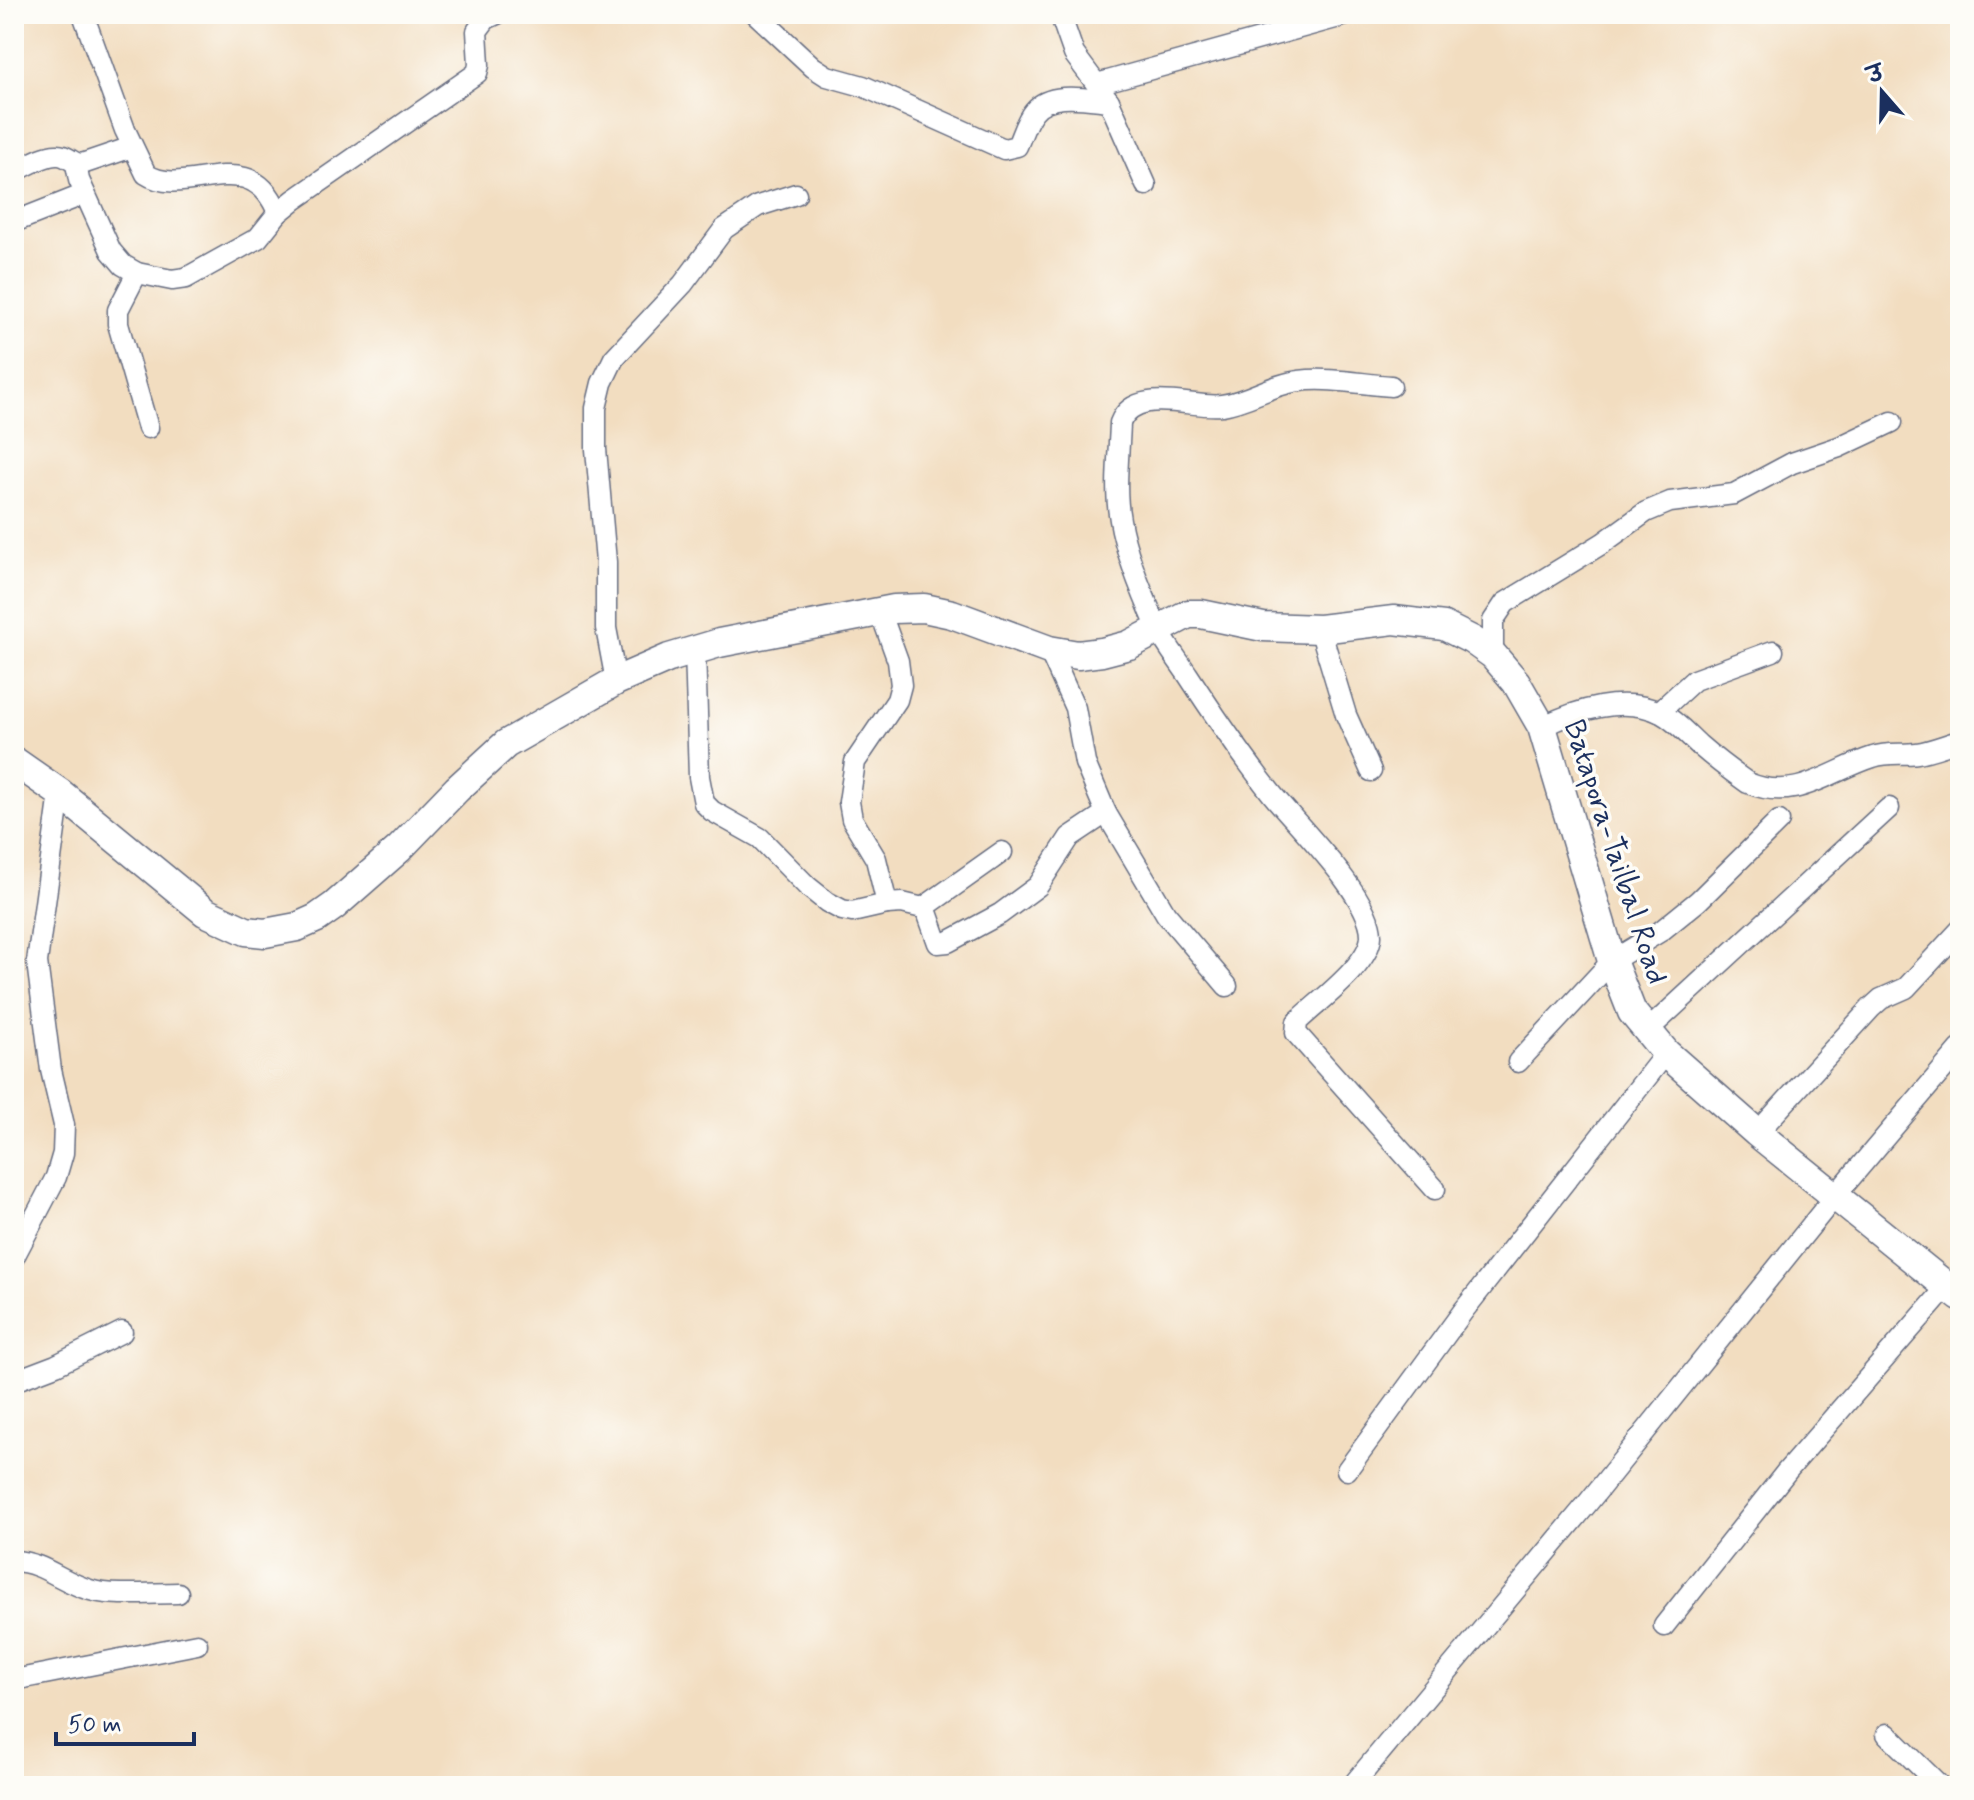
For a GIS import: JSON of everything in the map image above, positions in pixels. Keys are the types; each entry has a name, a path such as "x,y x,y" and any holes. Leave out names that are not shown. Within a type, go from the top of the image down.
{"main road":[{"name":"Batapora-Tailbal Road","path":"14,761 60,793 205,912 246,931 282,932 317,918 334,906 399,849 506,744 564,708 616,681 695,650 880,611 924,608 952,614 1049,650 1078,655 1129,645 1188,614 1263,627 1320,629 1394,620 1444,626 1493,655 1516,682 1542,727 1612,961 1626,1001 1647,1031 1666,1053 1757,1133 1953,1292"}],"street":[{"path":"83,14 132,147 139,163 152,178 177,180 221,175 254,181 266,191 278,213"},
{"path":"76,164 85,194 111,251 123,265 137,273 172,280 186,278 258,238 278,213 477,73 477,31 486,19 497,14"},
{"path":"756,14 813,67 827,76 874,91 1004,149 1017,146 1033,112 1042,104 1103,92 1350,14"},
{"path":"1060,14 1074,54 1103,92 1146,185"},
{"path":"14,172 57,155 76,164 132,147"},
{"path":"14,222 85,194"},
{"path":"616,681 606,628 606,562 596,449 596,408 602,383 614,358 674,294 724,229 758,206 796,194"},
{"path":"137,273 118,310 118,324 148,428"},
{"path":"1391,386 1300,380 1221,405 1158,400 1138,406 1123,416 1120,423 1120,521 1159,630 1270,792 1322,849 1361,906 1368,922 1371,937 1365,952 1340,982 1297,1022 1296,1033 1435,1189"},
{"path":"1493,655 1493,621 1505,603 1603,543 1646,512 1670,502 1734,494 1792,463 1839,447 1892,422"},
{"path":"880,611 898,661 901,685 897,700 855,762 849,802 852,819 876,859 887,904"},
{"path":"1320,629 1346,715 1371,771"},
{"path":"695,650 698,761 704,803 712,811 760,838 807,886 835,906 852,912 902,903 923,908 938,943 948,942 1000,914 1038,886 1070,837 1106,813"},
{"path":"1049,650 1075,708 1085,763 1106,813 1166,914 1227,986"},
{"path":"1659,712 1694,680 1773,651"},
{"path":"1542,727 1562,717 1610,706 1634,706 1659,712 1748,783 1762,789 1781,791 1811,784 1876,756 1920,753 1959,741"},
{"path":"14,1257 56,1177 63,1153 64,1125 51,1070 37,962 60,793"},
{"path":"1647,1031 1889,808"},
{"path":"1518,1062 1612,961 1661,931 1698,901 1779,821"},
{"path":"923,908 1002,852"},
{"path":"1757,1133 1871,1008 1881,999 1906,988 1960,930"},
{"path":"1352,1786 1587,1504 1835,1196 1960,1049"},
{"path":"1347,1470 1464,1310 1666,1053"},
{"path":"1664,1626 1787,1471 1953,1292"},
{"path":"14,1381 56,1365 122,1332"},
{"path":"14,1561 41,1566 66,1581 92,1591 178,1593"},
{"path":"14,1680 197,1644"},
{"path":"1887,1734 1940,1786"}]}
